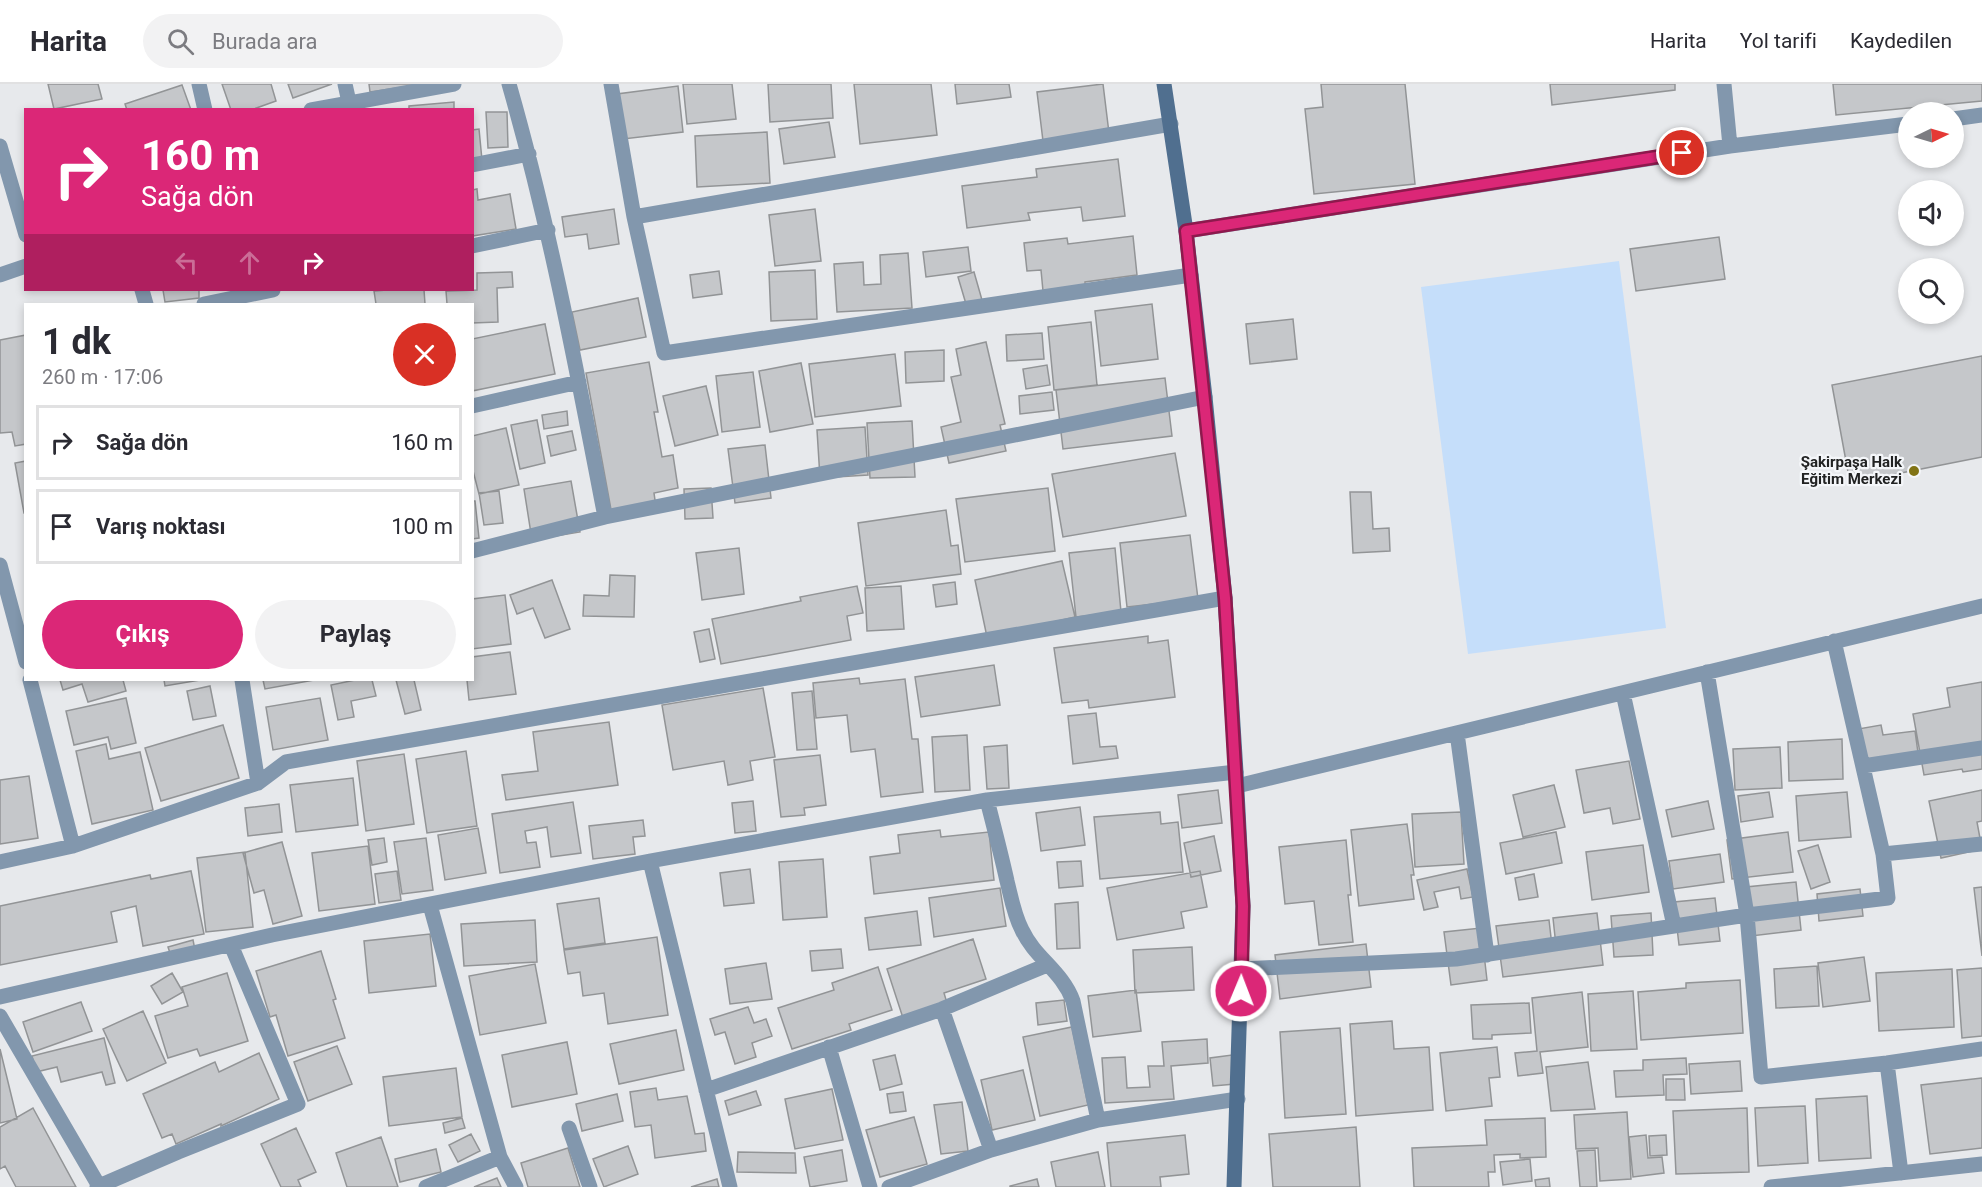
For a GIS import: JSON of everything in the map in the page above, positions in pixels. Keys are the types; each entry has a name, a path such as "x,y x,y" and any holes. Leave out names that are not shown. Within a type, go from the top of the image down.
{"main road":[{"path":"1164,84 1186,231 1205,397 1225,598 1237,779 1243,906 1234,1187"}],"street":[{"path":"199,84 205,108"},
{"path":"345,84 349,102"},
{"path":"320,108 454,84"},
{"path":"509,84 548,230 605,517"},
{"path":"611,84 634,217 664,352 1191,274"},
{"path":"1724,84 1730,146"},
{"path":"1964,117 1982,115"},
{"path":"634,217 1171,124"},
{"path":"1186,231 1730,146 1898,125"},
{"path":"0,146 24,228"},
{"path":"474,165 529,154"},
{"path":"474,246 548,230"},
{"path":"0,274 24,267"},
{"path":"209,303 268,291"},
{"path":"474,406 579,382"},
{"path":"474,550 605,517 1205,397"},
{"path":"0,565 24,655"},
{"path":"0,862 73,846 258,783 286,762 1225,598"},
{"path":"0,997 272,934 650,861 987,800 1237,779 1457,733 1982,606"},
{"path":"1241,969 1456,959 1747,915 1888,898 1883,854 1834,641"},
{"path":"1707,672 1747,915 1761,1077 1887,1064 1982,1049"},
{"path":"30,681 73,846"},
{"path":"242,681 258,783"},
{"path":"1623,693 1674,926"},
{"path":"1457,733 1487,955"},
{"path":"1863,766 1982,748"},
{"path":"987,800 1014,909 1021,928 1032,947 1068,987 1073,1001 1098,1120"},
{"path":"1883,854 1982,844"},
{"path":"650,861 730,1187"},
{"path":"430,905 500,1157 516,1187"},
{"path":"0,1016 98,1186 298,1104 231,945"},
{"path":"705,1090 942,1009 1047,964"},
{"path":"942,1009 991,1150"},
{"path":"829,1047 870,1187"},
{"path":"1887,1064 1901,1173"},
{"path":"889,1187 991,1150 1098,1120 1238,1099"},
{"path":"569,1128 590,1187"},
{"path":"426,1187 500,1157"},
{"path":"1771,1187 1982,1164"}],"shaded area":[{"path":"1619,261 1666,628 1468,654 1421,287"}],"building":[{"path":"48,84 98,84 102,99 54,108"},
{"path":"222,84 271,84 276,101 257,108 230,108"},
{"path":"288,84 332,84 293,98"},
{"path":"369,84 423,84 370,92"},
{"path":"683,84 732,84 736,119 687,124"},
{"path":"768,84 831,84 833,118 770,122"},
{"path":"854,84 931,84 937,135 860,144"},
{"path":"955,84 1009,84 1011,97 957,104"},
{"path":"1103,84 1109,133 1043,141 1037,92"},
{"path":"1321,84 1405,84 1415,184 1314,194 1305,109 1323,107"},
{"path":"1550,84 1675,84 1675,90 1552,105"},
{"path":"1833,84 1982,84 1982,101 1898,102 1898,109 1836,115"},
{"path":"182,85 190,108 126,108 125,104"},
{"path":"678,86 683,132 623,139 617,94"},
{"path":"454,102 454,108 409,108 409,106"},
{"path":"486,112 507,112 508,147 488,148"},
{"path":"829,122 835,157 784,164 779,129"},
{"path":"479,129 482,160 474,161 474,130"},
{"path":"767,132 770,183 697,187 695,136"},
{"path":"1118,159 1125,216 1083,221 1081,207 1028,213 1030,220 967,228 962,186 1037,177 1036,169"},
{"path":"477,189 478,200 510,194 516,229 474,236 474,190"},
{"path":"614,209 619,244 589,249 587,234 565,237 562,217"},
{"path":"815,209 821,261 775,266 769,215"},
{"path":"1133,236 1137,275 1085,282 1085,287 1043,291 1041,270 1027,271 1024,243 1067,238 1068,244"},
{"path":"1719,237 1725,279 1636,291 1630,249"},
{"path":"968,247 971,271 926,277 923,252"},
{"path":"908,253 912,308 837,312 834,264 863,262 864,285 881,284 880,255"},
{"path":"815,270 817,319 771,321 769,272"},
{"path":"719,271 722,294 693,298 690,275"},
{"path":"512,272 513,287 497,288 498,322 474,323 474,303 447,303 446,291 477,290 477,273"},
{"path":"974,272 982,300 966,304 958,277"},
{"path":"163,291 199,291 199,298 165,302"},
{"path":"374,291 424,291 425,303 376,303"},
{"path":"638,298 646,337 580,350 572,312"},
{"path":"1152,304 1158,359 1101,366 1095,311"},
{"path":"1293,319 1297,359 1250,364 1246,324"},
{"path":"1091,322 1097,385 1054,390 1048,327"},
{"path":"545,324 555,374 474,391 474,339"},
{"path":"1042,333 1044,359 1007,361 1006,335"},
{"path":"24,335 24,444 15,446 12,432 0,433 0,340"},
{"path":"986,342 1005,424 1000,425 1006,451 949,463 941,427 961,422 951,377 961,375 956,349"},
{"path":"944,350 944,381 906,383 905,352"},
{"path":"895,354 901,406 815,417 809,364"},
{"path":"1982,356 1982,457 1850,483 1832,385"},
{"path":"649,362 658,412 654,412 662,457 673,455 678,488 654,493 656,507 612,515 586,373"},
{"path":"801,363 813,424 770,432 759,371"},
{"path":"1047,365 1050,385 1026,389 1023,369"},
{"path":"753,372 760,427 722,432 716,376"},
{"path":"1165,378 1172,436 1063,449 1056,390"},
{"path":"706,386 718,435 675,446 663,396"},
{"path":"1052,392 1054,410 1020,414 1019,396"},
{"path":"567,411 568,425 544,429 542,415"},
{"path":"537,420 545,463 520,469 511,425"},
{"path":"912,421 915,477 870,478 867,423"},
{"path":"865,427 868,475 820,478 817,430"},
{"path":"506,428 519,485 479,494 474,475 474,436"},
{"path":"572,431 576,450 551,456 547,436"},
{"path":"765,445 771,498 735,503 728,449"},
{"path":"1175,453 1186,516 1063,537 1052,474"},
{"path":"24,461 24,513 15,463"},
{"path":"571,481 580,532 532,540 524,489"},
{"path":"711,488 713,518 685,519 684,489"},
{"path":"1048,488 1055,551 965,562 956,499"},
{"path":"499,491 503,523 484,525 479,493"},
{"path":"1350,492 1371,492 1373,529 1389,528 1390,551 1353,553"},
{"path":"474,501 475,501 479,538 474,539"},
{"path":"946,510 951,546 958,545 961,574 866,586 858,523"},
{"path":"1190,535 1198,599 1127,607 1120,543"},
{"path":"739,548 744,594 702,600 696,553"},
{"path":"1115,548 1121,612 1076,617 1069,553"},
{"path":"1062,561 1075,617 987,637 975,580"},
{"path":"610,575 635,576 634,617 583,616 584,595 609,596"},
{"path":"552,580 570,629 545,638 533,608 517,614 510,595"},
{"path":"955,582 957,604 936,607 933,585"},
{"path":"857,586 863,613 847,616 851,640 721,664 712,619 801,601 800,597"},
{"path":"901,586 904,629 867,631 865,588"},
{"path":"505,595 511,644 474,649 474,599"},
{"path":"709,629 715,659 700,662 694,632"},
{"path":"1148,636 1148,643 1168,640 1175,697 1089,708 1088,700 1062,703 1054,648"},
{"path":"510,652 516,694 469,700 467,681 474,681 474,657"},
{"path":"994,665 1000,705 921,717 915,677"},
{"path":"859,678 860,684 905,679 912,739 918,739 923,792 881,797 875,749 851,752 847,715 816,718 813,683"},
{"path":"60,681 123,681 126,691 88,702 82,684 63,690"},
{"path":"164,681 194,681 165,686"},
{"path":"263,681 309,681 265,689"},
{"path":"350,681 372,681 376,696 351,701 354,717 338,720 331,685"},
{"path":"396,681 414,681 421,710 405,714"},
{"path":"1982,682 1982,769 1963,772 1962,769 1924,775 1913,714 1950,707 1947,688"},
{"path":"210,686 216,716 193,720 187,691"},
{"path":"763,688 775,757 750,761 753,780 728,785 724,761 673,770 662,705"},
{"path":"812,691 817,749 797,750 792,693"},
{"path":"126,698 136,743 111,749 108,737 74,745 66,711"},
{"path":"320,698 328,740 273,750 266,707"},
{"path":"1096,713 1100,747 1116,746 1118,758 1073,764 1068,716"},
{"path":"609,722 618,785 506,800 502,775 538,771 533,732"},
{"path":"223,725 239,778 161,801 145,748"},
{"path":"1881,725 1883,735 1915,731 1919,760 1865,769 1858,729"},
{"path":"967,735 970,790 935,792 932,737"},
{"path":"1842,739 1843,779 1789,781 1788,742"},
{"path":"106,744 109,759 140,752 153,810 92,824 76,751"},
{"path":"1007,745 1009,788 987,789 984,747"},
{"path":"1780,747 1782,788 1735,790 1733,749"},
{"path":"466,751 477,826 427,833 416,759"},
{"path":"404,754 414,824 366,831 357,761"},
{"path":"820,755 826,805 804,808 805,815 781,817 774,760"},
{"path":"1629,761 1640,819 1613,824 1610,808 1584,813 1576,770"},
{"path":"29,776 38,838 0,844 0,780"},
{"path":"353,778 358,825 296,832 290,785"},
{"path":"1554,785 1565,827 1523,837 1513,795"},
{"path":"1218,790 1222,823 1182,828 1178,795"},
{"path":"1982,790 1982,821 1977,822 1982,849 1941,858 1929,801"},
{"path":"1769,792 1773,817 1741,822 1738,796"},
{"path":"1847,792 1851,837 1799,841 1796,796"},
{"path":"753,801 756,831 735,833 732,803"},
{"path":"1708,801 1714,829 1672,837 1666,810"},
{"path":"573,802 581,853 551,857 547,827 525,831 527,843 536,842 540,867 500,873 492,814"},
{"path":"279,804 282,832 248,836 245,808"},
{"path":"1080,807 1085,845 1041,851 1036,813"},
{"path":"1160,812 1161,824 1178,822 1183,872 1100,879 1094,817"},
{"path":"1461,812 1464,864 1415,867 1412,814"},
{"path":"643,820 645,836 633,837 635,854 593,859 589,826"},
{"path":"1407,824 1414,875 1411,875 1414,899 1359,906 1351,830"},
{"path":"478,828 486,873 445,880 438,835"},
{"path":"940,830 941,837 989,832 994,880 874,894 870,857 900,853 898,835"},
{"path":"1556,832 1562,863 1506,874 1500,843"},
{"path":"1788,832 1793,872 1732,879 1727,840"},
{"path":"1214,836 1221,871 1191,877 1184,843"},
{"path":"384,838 387,862 372,865 368,840"},
{"path":"426,838 433,890 402,894 394,842"},
{"path":"1346,840 1353,942 1319,945 1314,901 1285,904 1279,847"},
{"path":"282,842 302,916 273,924 264,890 254,893 243,853"},
{"path":"1643,845 1649,892 1592,900 1586,852"},
{"path":"1818,845 1830,882 1811,889 1798,851"},
{"path":"368,846 375,904 319,911 312,853"},
{"path":"245,852 253,927 206,932 197,858"},
{"path":"1720,854 1724,882 1673,889 1669,861"},
{"path":"823,859 827,917 783,920 779,862"},
{"path":"1081,861 1083,886 1059,888 1057,862"},
{"path":"750,869 754,903 724,906 720,873"},
{"path":"1467,869 1473,897 1461,899 1459,887 1434,892 1438,907 1424,910 1417,880"},
{"path":"191,871 204,934 143,946 136,906 111,912 117,942 0,965 0,906 150,875 151,879"},
{"path":"397,871 401,900 379,903 375,874"},
{"path":"1200,871 1207,907 1181,912 1184,928 1117,940 1107,888"},
{"path":"1534,874 1538,897 1519,900 1515,878"},
{"path":"1796,882 1801,930 1751,936 1746,887"},
{"path":"1982,887 1982,956 1974,888"},
{"path":"1000,888 1006,926 934,937 929,898"},
{"path":"1860,889 1863,916 1819,921 1817,894"},
{"path":"599,898 605,943 564,949 557,904"},
{"path":"1715,898 1720,941 1679,945 1674,902"},
{"path":"1078,902 1080,948 1057,949 1055,904"},
{"path":"917,911 921,945 869,950 865,918"},
{"path":"1597,913 1603,965 1503,977 1496,926 1549,920 1552,946 1556,946 1553,918"},
{"path":"1651,913 1653,955 1614,957 1611,916"},
{"path":"535,920 537,962 464,966 461,924"},
{"path":"1481,928 1487,980 1451,985 1444,932"},
{"path":"430,934 436,986 369,993 364,941"},
{"path":"657,937 668,1015 608,1024 604,993 583,996 580,972 568,974 564,950"},
{"path":"973,939 986,979 944,993 947,1003 903,1018 887,969"},
{"path":"193,940 195,950 171,956 168,947"},
{"path":"1366,944 1371,987 1280,999 1275,955"},
{"path":"1192,947 1194,990 1135,993 1133,950"},
{"path":"841,949 843,968 812,971 810,951"},
{"path":"321,951 345,1038 288,1056 276,1015 270,1017 256,971"},
{"path":"1864,957 1870,1001 1823,1007 1818,963"},
{"path":"766,963 772,999 730,1004 725,969"},
{"path":"535,964 546,1023 480,1035 469,976"},
{"path":"1817,966 1819,1006 1776,1008 1774,969"},
{"path":"878,967 892,1010 849,1024 851,1030 792,1049 778,1008 834,990 832,983"},
{"path":"1982,968 1982,1036 1962,1038 1957,970"},
{"path":"1952,969 1954,1027 1879,1031 1876,973"},
{"path":"172,973 183,992 162,1004 151,986"},
{"path":"227,973 248,1041 200,1056 197,1049 168,1058 155,1016 188,1006 182,987"},
{"path":"1740,980 1743,1033 1641,1040 1638,992 1686,988 1686,983"},
{"path":"1136,990 1141,1031 1093,1037 1088,996"},
{"path":"1633,991 1637,1049 1591,1051 1588,994"},
{"path":"1582,992 1588,1047 1540,1052 1543,1073 1518,1076 1515,1053 1537,1051 1532,998"},
{"path":"1064,1000 1067,1021 1038,1025 1036,1003"},
{"path":"81,1002 92,1031 33,1052 23,1022"},
{"path":"1529,1003 1531,1033 1492,1035 1492,1039 1473,1039 1471,1005"},
{"path":"748,1007 754,1023 766,1019 772,1036 752,1043 756,1057 735,1064 725,1032 715,1035 710,1019"},
{"path":"143,1011 166,1063 127,1081 103,1029"},
{"path":"1392,1021 1394,1049 1429,1047 1433,1110 1356,1116 1350,1024"},
{"path":"1072,1027 1088,1105 1040,1116 1023,1037"},
{"path":"1340,1028 1346,1114 1285,1118 1280,1032"},
{"path":"676,1030 684,1070 619,1084 610,1044"},
{"path":"104,1038 115,1083 106,1085 102,1072 61,1082 57,1067 36,1072 32,1056"},
{"path":"1207,1039 1208,1063 1171,1066 1174,1099 1105,1103 1102,1058 1125,1057 1127,1088 1150,1087 1148,1066 1164,1066 1162,1042"},
{"path":"567,1042 577,1094 512,1107 502,1055"},
{"path":"337,1046 352,1084 308,1101 294,1062"},
{"path":"1497,1047 1500,1077 1489,1078 1492,1106 1446,1111 1440,1053"},
{"path":"0,1049 17,1119 0,1123"},
{"path":"259,1053 279,1099 176,1144 172,1134 162,1138 143,1094 215,1062 219,1072"},
{"path":"895,1055 902,1084 880,1090 873,1060"},
{"path":"1232,1055 1235,1084 1213,1086 1210,1058"},
{"path":"1686,1058 1687,1074 1663,1075 1664,1095 1616,1097 1614,1071 1643,1070 1643,1060"},
{"path":"1740,1061 1742,1091 1691,1094 1689,1064"},
{"path":"1588,1062 1595,1109 1551,1111 1546,1067"},
{"path":"456,1068 462,1117 389,1126 383,1077"},
{"path":"1023,1070 1035,1120 992,1130 981,1080"},
{"path":"1982,1078 1982,1148 1930,1154 1921,1085"},
{"path":"1666,1079 1684,1079 1685,1100 1666,1100"},
{"path":"656,1088 658,1100 687,1096 695,1134 704,1133 706,1151 655,1158 651,1125 635,1127 630,1092"},
{"path":"832,1089 843,1140 795,1149 785,1099"},
{"path":"756,1091 761,1105 729,1115 725,1101"},
{"path":"903,1092 906,1111 890,1113 887,1094"},
{"path":"617,1094 623,1121 582,1131 576,1104"},
{"path":"1867,1096 1871,1158 1819,1161 1816,1099"},
{"path":"962,1102 968,1151 941,1154 934,1105"},
{"path":"1805,1106 1808,1163 1758,1166 1755,1108"},
{"path":"33,1108 76,1187 16,1187 5,1166 0,1169 0,1127"},
{"path":"1747,1108 1749,1172 1676,1174 1673,1111"},
{"path":"1627,1112 1631,1179 1600,1181 1598,1148 1576,1149 1574,1115"},
{"path":"914,1117 927,1164 880,1177 866,1130"},
{"path":"462,1118 465,1128 445,1133 443,1123"},
{"path":"1545,1118 1546,1157 1520,1158 1520,1154 1494,1155 1495,1172 1488,1172 1489,1187 1414,1187 1412,1148 1487,1145 1485,1120"},
{"path":"1356,1127 1360,1187 1273,1187 1269,1134"},
{"path":"296,1128 316,1172 298,1180 301,1187 281,1187 261,1144"},
{"path":"471,1134 480,1151 458,1162 449,1145"},
{"path":"1185,1135 1189,1174 1160,1177 1161,1187 1111,1187 1107,1143"},
{"path":"1646,1135 1648,1158 1662,1157 1664,1173 1633,1177 1629,1137"},
{"path":"1666,1135 1667,1155 1650,1156 1649,1136"},
{"path":"381,1137 398,1187 347,1187 336,1153"},
{"path":"628,1146 638,1174 604,1187 593,1159"},
{"path":"568,1148 580,1187 528,1187 521,1163"},
{"path":"436,1149 441,1172 400,1182 395,1159"},
{"path":"842,1150 847,1181 810,1187 804,1157"},
{"path":"1595,1150 1597,1187 1580,1187 1577,1151"},
{"path":"738,1152 795,1153 796,1173 737,1172"},
{"path":"1098,1152 1105,1187 1056,1187 1051,1162"},
{"path":"1530,1159 1532,1181 1503,1185 1500,1162"},
{"path":"497,1178 501,1187 474,1187"},
{"path":"1549,1178 1550,1187 1536,1187 1535,1180"},
{"path":"717,1179 719,1187 691,1187"},
{"path":"1037,1179 1039,1187 1010,1187 1010,1186"}],"place":[{"name":"Şakirpaşa Halk Eğitim Merkezi","path":"1914,471"}],"route":[{"path":"1241,991 1243,906 1225,598 1186,231 1682,153"}]}
